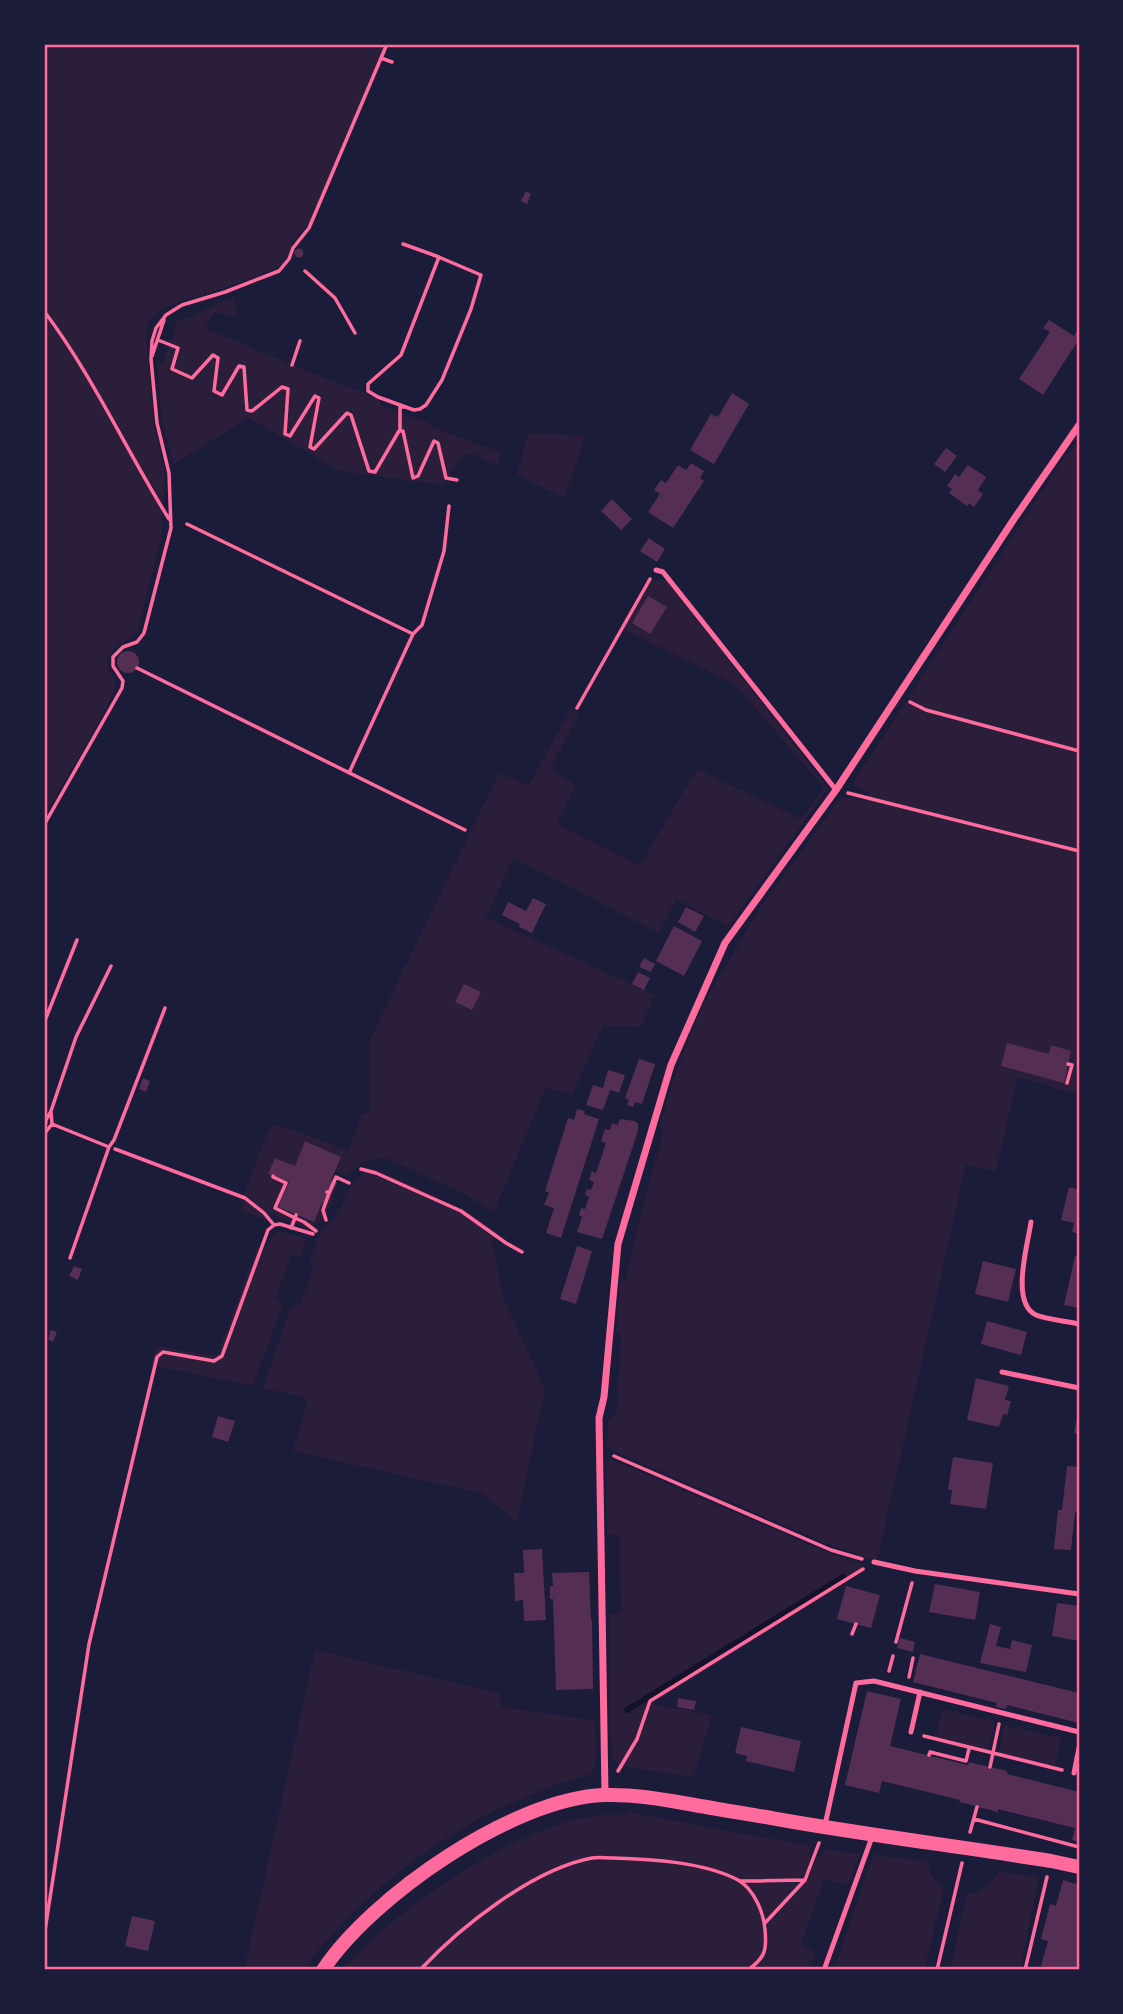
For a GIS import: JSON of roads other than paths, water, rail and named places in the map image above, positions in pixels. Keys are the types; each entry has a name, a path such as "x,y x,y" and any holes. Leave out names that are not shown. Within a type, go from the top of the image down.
{"main road":[{"path":"323,1970 363,1922 404,1887 451,1854 504,1824 547,1806 605,1794 652,1798 1079,1867"}],"street":[{"path":"605,1794 599,1418 604,1397 618,1244 671,1065 725,943 836,790 1079,425"}],"lane":[{"path":"656,570 663,572 836,790"},
{"path":"1031,1222 1022,1279 1023,1296 1028,1308 1036,1315 1079,1324"},
{"path":"1002,1372 1079,1388"},
{"path":"874,1562 915,1571 1079,1594"},
{"path":"824,1827 856,1683 874,1681 1079,1732"},
{"path":"911,1732 920,1692"},
{"path":"1074,1773 1079,1748"},
{"path":"824,1970 873,1834"}],"waterway":[{"path":"627,1710 843,1577"}]}
